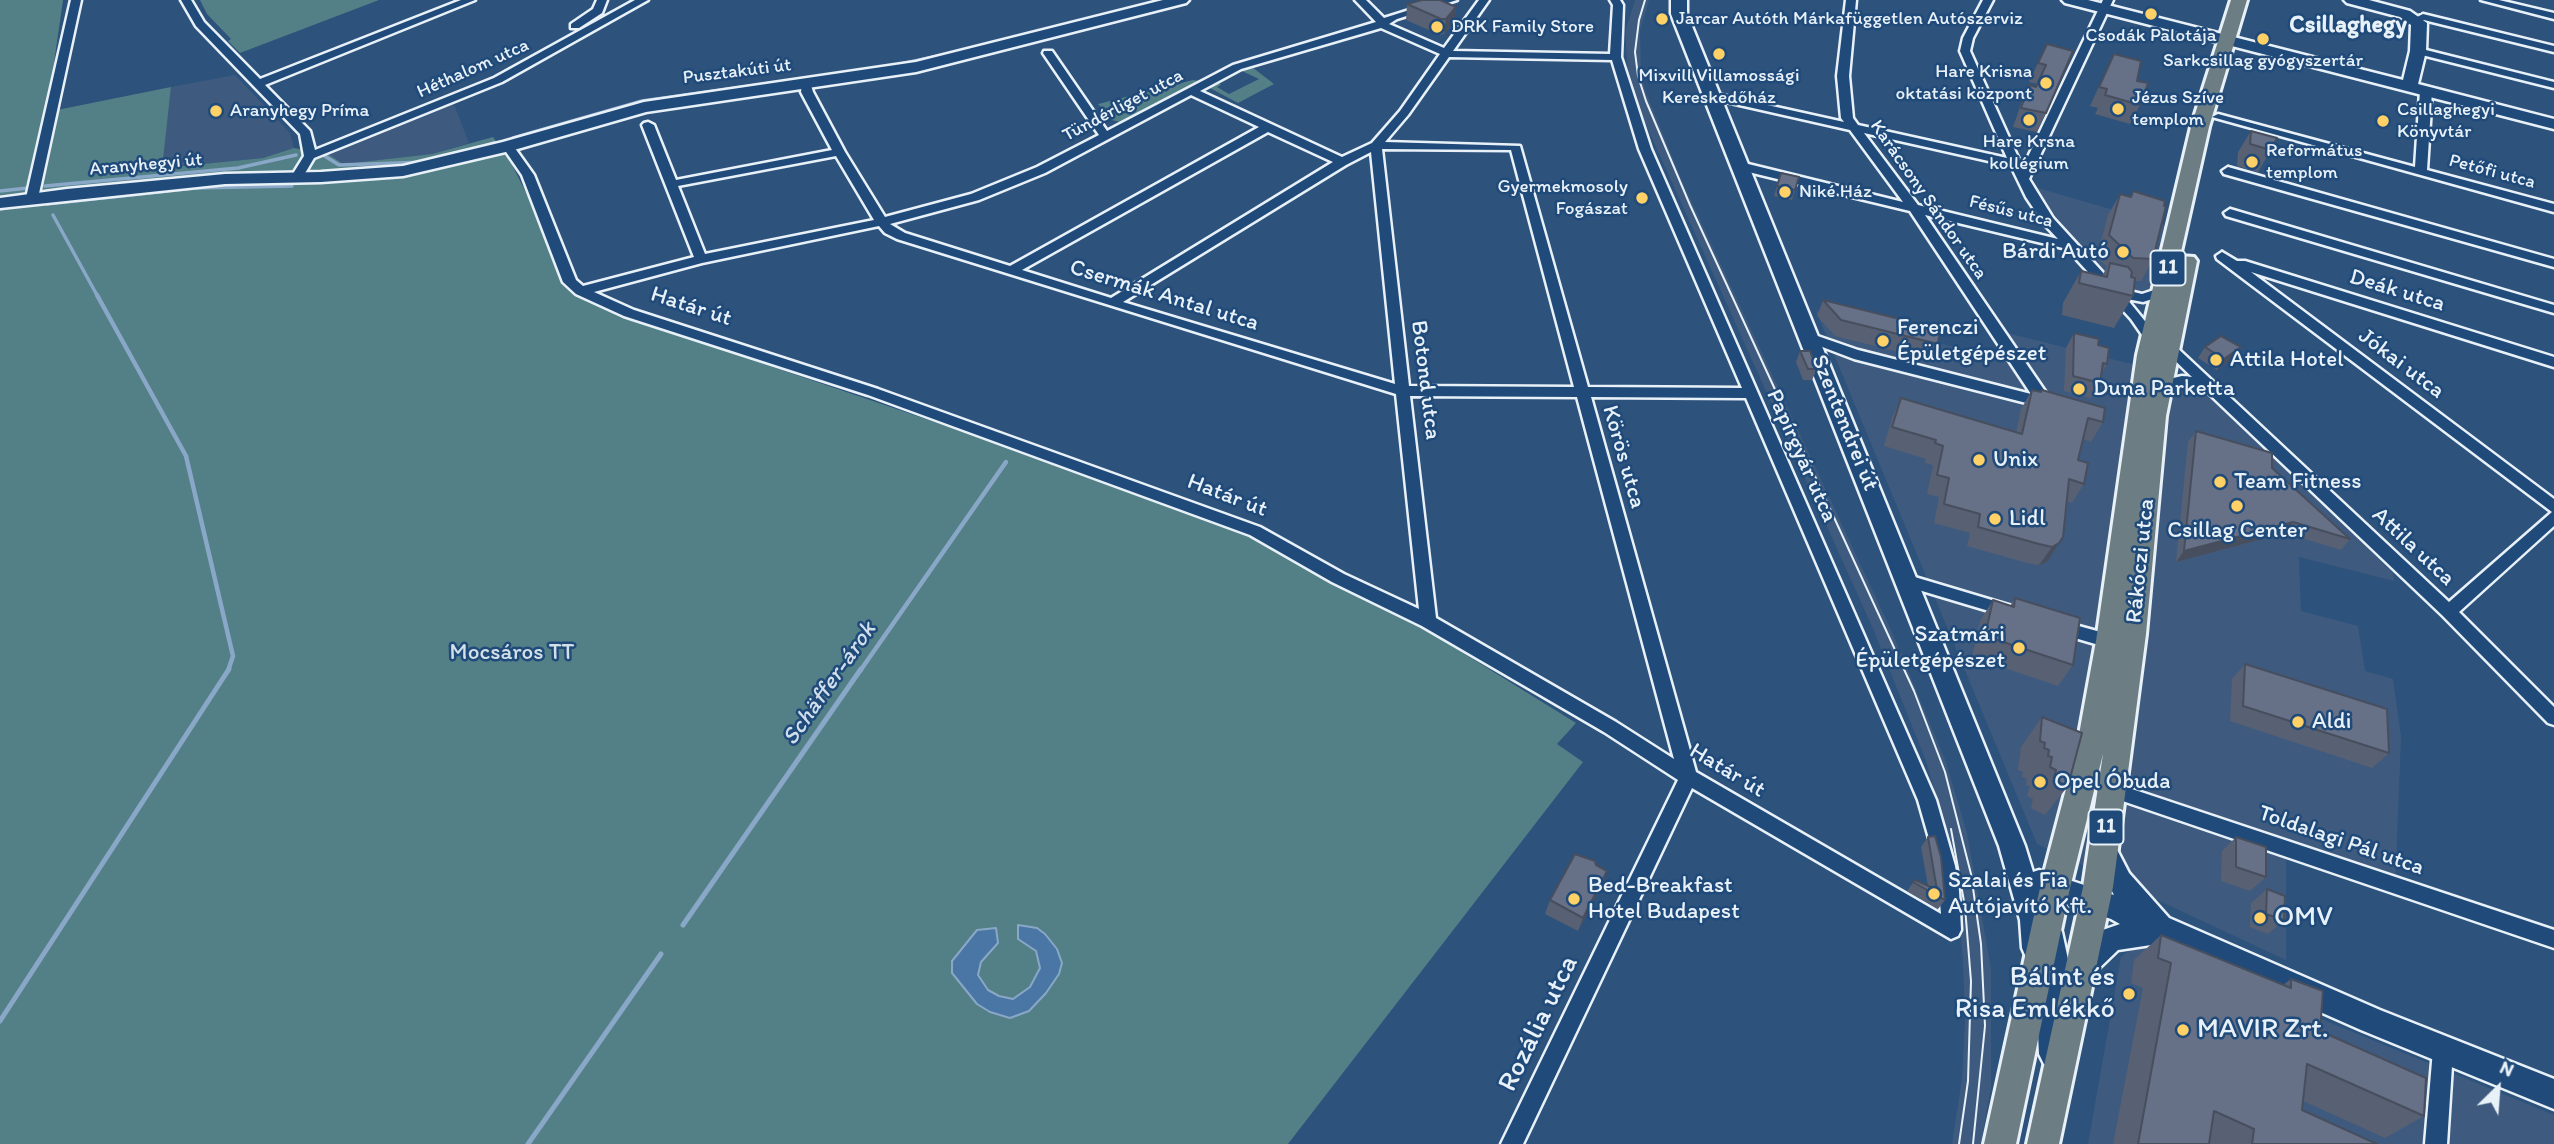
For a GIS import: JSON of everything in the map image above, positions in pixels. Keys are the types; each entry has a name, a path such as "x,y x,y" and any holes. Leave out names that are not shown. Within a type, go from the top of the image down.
{"main road":[{"name":"11","path":"2234,42 2239,0"},
{"name":"11","path":"2234,42 2256,0"},
{"name":"Rákóczi utca","path":"2038,965 2047,927 2044,884 2090,751 2158,362 2234,42"},
{"name":"Rákóczi utca","path":"2055,1081 2096,901 2133,634 2155,416 2163,291 2200,127 2234,42"},
{"name":"Szentendrei út","path":"2000,1144 2038,965"},
{"name":"11","path":"2043,1144 2055,1081"}],"street":[{"path":"32,198 76,0"},
{"path":"186,0 200,24 306,133 310,156 297,177"},
{"path":"259,83 470,0"},
{"path":"498,80 499,74 509,63 592,15 602,0"},
{"name":"Héthalom utca","path":"310,156 498,80 643,0"},
{"name":"Pusztakúti út","path":"297,177 403,172 665,103 806,84 951,59 1181,0"},
{"path":"1360,0 1382,24 1448,54 1616,57"},
{"name":"Tündérliget utca","path":"882,222 975,197 1041,170 1189,90 1244,65 1452,0"},
{"path":"1112,303 1342,162 1376,145 1448,54 1484,0"},
{"name":"Papírgyár utca","path":"1615,0 1618,5 1616,57 1645,149 1927,800 1946,866 1951,930"},
{"name":"Szentendrei út","path":"1679,0 1679,15 1820,361 2012,846 2034,920 2038,965"},
{"name":"Karácsony Sándor utca","path":"1851,0 1843,76 1847,118 1914,208 2043,402"},
{"name":"Attila utca","path":"1989,0 1968,38 1965,51 2012,158 2028,168 2048,220 2136,316 2158,362 2208,384 2449,612 2554,718"},
{"path":"2070,0 2106,4 2234,42 2554,124"},
{"path":"2351,0 2554,49"},
{"path":"2486,0 2554,16"},
{"path":"1713,96 2012,158 2028,168 2106,4"},
{"path":"2420,17 2417,89 2421,171"},
{"path":"2418,51 2554,85"},
{"path":"1048,53 1105,136"},
{"path":"508,146 528,175 570,282 581,291 701,259 882,222 839,152 807,92 806,84"},
{"path":"1189,90 1342,162"},
{"name":"Petőfi utca","path":"2218,117 2554,208"},
{"path":"648,125 701,259"},
{"path":"1013,270 1269,128"},
{"name":"Körös utca","path":"1376,145 1511,148 1688,777"},
{"name":"Botond utca","path":"1376,145 1429,621"},
{"path":"672,184 839,152"},
{"name":"Fésűs utca","path":"1740,166 2070,246"},
{"path":"2228,171 2554,263"},
{"name":"Aranyhegyi út","path":"0,203 225,179 297,177"},
{"path":"2230,213 2554,309"},
{"name":"Csermák Antal utca","path":"882,222 889,230 901,236 1403,391 1749,393"},
{"name":"Deák utca","path":"2225,258 2554,362"},
{"name":"Jókai utca","path":"2225,258 2554,507"},
{"path":"2110,290 2143,298 2163,291"},
{"name":"Határ út","path":"581,291 629,313 873,392 1255,531 1338,578 1429,621 1610,727 1688,777 1951,930"},
{"path":"1810,337 1854,354 2066,407"},
{"path":"1820,361 1854,354"},
{"path":"2158,362 2182,381 2208,384"},
{"path":"2449,612 2554,517"},
{"path":"1908,581 2020,615"},
{"path":"2046,622 2109,641"},
{"name":"Rozália utca","path":"1512,1144 1688,777"},
{"name":"Toldalagi Pál utca","path":"2111,790 2554,939"},
{"name":"Szentendrei út","path":"2012,846 2044,884"},
{"path":"2103,848 2119,882 2164,930"},
{"path":"2044,884 2096,901 2443,1050 2554,1094"},
{"path":"2047,927 2057,976 2052,1033 2055,1081"},
{"path":"2082,966 2116,937 2164,930"},
{"path":"2435,1144 2443,1050"}],"shaded area":[{"path":"1635,0 1649,0 1640,30 1641,70 1645,90 1682,181 1891,630 1946,762 1967,833 1991,969 1991,1087 1981,1144 1952,1144 1962,1079 1965,1019 1963,961 1958,903 1946,830 1926,761 1874,631 1639,109 1628,69 1626,48 1626,29"},
{"path":"235,75 290,133 294,148 263,158 161,168 171,87"},
{"path":"453,102 469,143 432,154 343,164 328,154"},
{"path":"2038,188 2168,226 2152,293 2141,294 2111,284 2049,208"},
{"path":"1816,311 2030,367 2007,333 2192,379 2393,573 2394,581 2299,557 2301,611 2358,626 2365,671 2393,679 2401,736 2395,892 2286,858 2286,960 2037,844"},
{"path":"1018,925 1037,928 1045,934 1057,949 1062,963 1059,974 1046,993 1029,1011 1010,1018 990,1012 977,1004 952,973 952,961 977,930 996,928 998,943 981,962 978,975 988,990 1013,999 1030,987 1040,968 1036,951 1018,939"},
{"path":"2147,947 2554,1115 2554,1144 2088,1144 2121,957 2130,950"}],"green space":[{"name":"Mocsáros TT","path":"0,0 63,0 47,112 171,87 162,168 263,158 294,148 328,154 343,164 432,154 493,137 512,165 535,210 564,285 570,282 577,294 626,317 1255,531 1335,583 1418,625 1576,723 1557,744 1583,762 1288,1144 0,1144"},
{"path":"200,0 379,0 240,53 228,41 231,39 207,14"},
{"path":"1252,67 1274,84 1238,103 1208,87 1217,82 1221,85 1217,87 1229,94 1259,79 1242,71"},
{"path":"1193,80 1200,81 1120,122 1112,120 1098,104"}],"building":[{"path":"1422,0 1440,0 1456,7 1446,19 1441,19 1407,4"},
{"path":"2047,44 2073,51 2046,113 2021,108 2029,85 2036,87 2046,65 2038,63"},
{"path":"2114,54 2141,61 2137,81 2148,83 2140,105 2105,95 2107,89 2099,87"},
{"path":"2251,131 2277,138 2271,150 2250,144"},
{"path":"1781,173 1799,177 1795,190 1777,186"},
{"path":"2133,191 2165,201 2153,259 2133,258 2109,235 2120,194 2131,197"},
{"path":"2110,263 2128,267 2132,272 2131,277 2135,278 2133,296 2079,283 2081,271 2107,277"},
{"path":"1823,300 1940,329 1938,344 1841,320"},
{"path":"2074,333 2099,339 2098,345 2109,348 2100,383 2073,376"},
{"path":"2221,336 2241,347 2224,359 2205,347"},
{"path":"1800,351 1810,351 1817,369 1808,369"},
{"path":"2032,390 2042,390 2105,408 2103,422 2088,418 2078,460 2088,463 2084,484 2069,479 2063,537 2052,547 1978,527 1980,514 1944,504 1949,478 1937,475 1943,446 1935,443 1936,440 1892,427 1901,398 2022,434"},
{"name":"Csillag Center","path":"2196,431 2272,453 2272,468 2350,539 2293,522 2184,551"},
{"path":"2015,598 2080,618 2073,665 1985,636 1993,600 2014,607"},
{"path":"2245,664 2387,709 2389,753 2243,706"},
{"path":"2042,717 2082,733 2068,786 2054,780 2056,770 2050,767 2052,757 2048,756 2049,750 2044,748 2045,743 2040,741"},
{"path":"1935,836 1941,857 1945,900 1913,882 1915,880 1937,890 1928,837"},
{"path":"2236,837 2266,847 2266,877 2236,867"},
{"name":"Bed-Breakfast Hotel Budapest","path":"1575,854 1595,861 1596,865 1607,871 1583,918 1550,900"},
{"path":"2267,889 2285,896 2284,920 2266,914"},
{"path":"2161,935 2291,988 2291,979 2323,991 2320,1031 2426,1078 2424,1116 2307,1064 2302,1110 2377,1144 2252,1144 2254,1129 2214,1111 2209,1144 2138,1144 2171,963 2158,958"}],"waterway":[{"path":"896,65 943,55"},
{"path":"480,84 492,78"},
{"path":"513,138 642,101 801,79"},
{"path":"475,149 494,143"},
{"path":"45,186 238,168 296,155"},
{"path":"323,155 339,165 426,162"},
{"path":"47,204 195,188 292,186"},
{"path":"0,191 28,188"},
{"path":"0,209 16,206"},
{"path":"53,215 98,297"},
{"path":"97,295 186,456 233,656 228,670"},
{"name":"Schäffer-árok","path":"860,671 1006,462"},
{"name":"Schäffer-árok","path":"683,925 861,669"},
{"path":"0,1021 228,670"},
{"name":"Schäffer-árok","path":"528,1144 661,954"}],"tram line":[{"path":"1645,0 1639,20 1635,52 1638,76 1646,101 1690,205 1914,691 1945,772 1971,874 1981,944 1985,1026 1973,1144"},
{"path":"1951,829 1965,907 1971,981 1968,1081 1959,1144"}],"place":[{"name":"Csodák Palotája","path":"2151,14"},
{"name":"Jarcar Autóth Márkafüggetlen Autószerviz","path":"1662,19"},
{"name":"DRK Family Store","path":"1437,27"},
{"name":"Sarkcsillag gyógyszertár","path":"2263,39"},
{"name":"Mixvill Villamossági Kereskedőház","path":"1719,54"},
{"name":"Hare Krisna oktatási központ","path":"2046,83"},
{"name":"Jézus Szíve templom","path":"2118,109"},
{"name":"Aranyhegy Príma","path":"216,111"},
{"name":"Hare Krsna kollégium","path":"2029,120"},
{"name":"Csillaghegyi Könyvtár","path":"2383,121"},
{"name":"Református templom","path":"2252,162"},
{"name":"Niké Ház","path":"1785,192"},
{"name":"Gyermekmosoly Fogászat","path":"1642,198"},
{"name":"Bárdi Autó","path":"2123,252"},
{"name":"Ferenczi Épületgépészet","path":"1883,341"},
{"name":"Attila Hotel","path":"2216,360"},
{"name":"Duna Parketta","path":"2079,389"},
{"name":"Unix","path":"1979,460"},
{"name":"Team Fitness","path":"2220,482"},
{"name":"Csillag Center","path":"2237,506"},
{"name":"Lidl","path":"1995,519"},
{"name":"Szatmári Épületgépészet","path":"2019,648"},
{"name":"Aldi","path":"2298,722"},
{"name":"Opel Óbuda","path":"2040,782"},
{"name":"Szalai és Fia Autójavító Kft.","path":"1934,894"},
{"name":"Bed-Breakfast Hotel Budapest","path":"1574,899"},
{"name":"OMV","path":"2260,918"},
{"name":"Bálint és Risa Emlékkő","path":"2129,994"},
{"name":"MAVIR Zrt.","path":"2183,1030"}],"district":[{"name":"Csillaghegy","path":"2348,26"}]}
